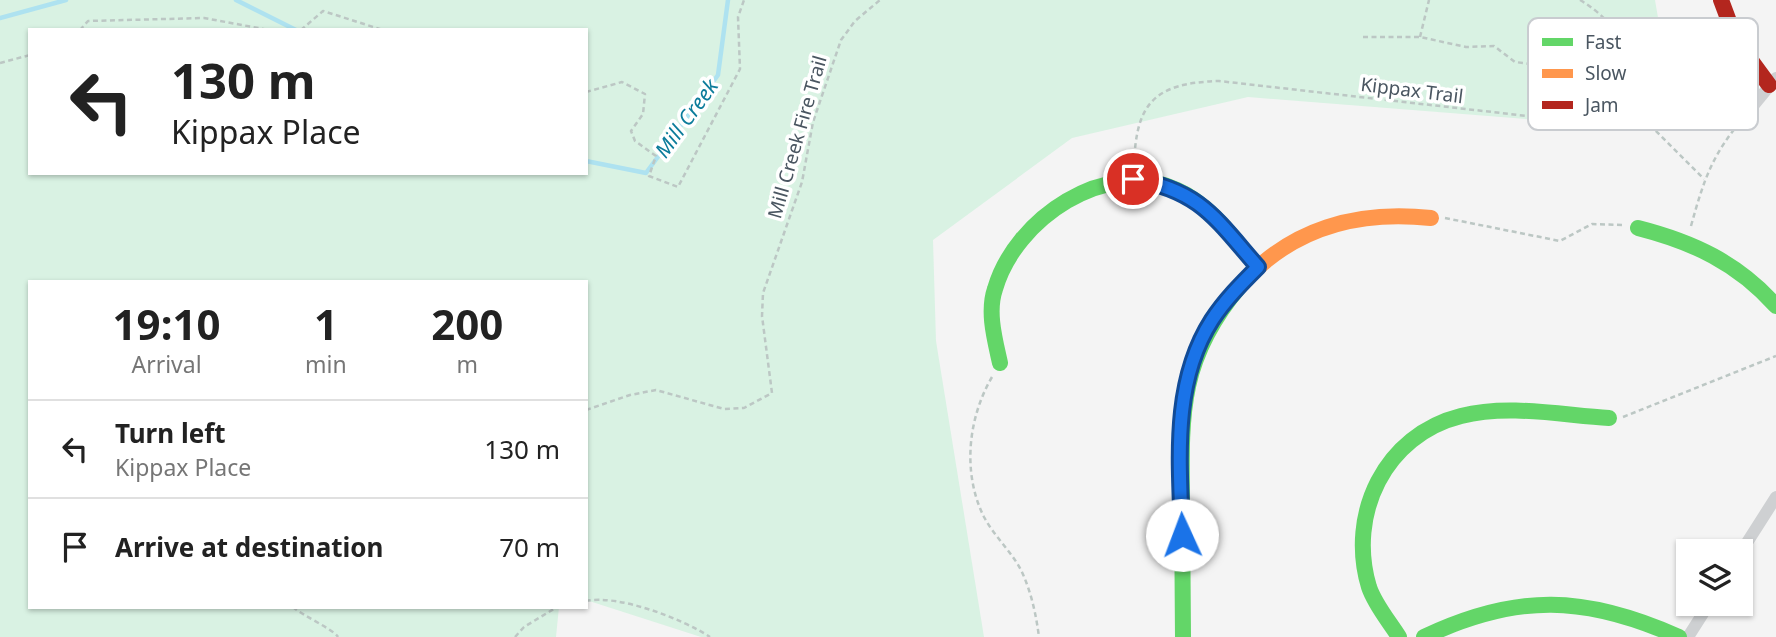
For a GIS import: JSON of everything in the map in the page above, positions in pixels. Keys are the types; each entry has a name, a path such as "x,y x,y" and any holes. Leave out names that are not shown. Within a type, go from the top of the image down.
{"street":[{"path":"1721,0 1728,18"},
{"path":"1758,64 1773,81 1758,100"},
{"path":"1000,363 994,337 994,292 1002,266 1039,223 1074,197 1105,183 1133,179 1163,184 1203,204 1258,267"},
{"path":"1183,637 1180,465 1185,385 1212,321 1258,267 1301,239 1355,219 1394,214 1431,218"},
{"path":"1638,228 1686,240 1734,267 1776,306"},
{"path":"1399,637 1370,591 1361,543 1364,511 1371,491 1381,471 1398,450 1422,432 1460,416 1510,413 1609,418"},
{"path":"1749,539 1776,497"},
{"path":"1424,637 1492,609 1545,601 1617,611 1679,637"},
{"path":"1688,637 1701,616"}],"path":[{"path":"588,91 622,82 645,94 643,114 631,131 635,141 656,156 649,176 678,187 740,69 738,17 744,0"},
{"name":"Mill Creek Fire Trail","path":"588,409 630,395 656,390 724,409 744,408 772,393 762,316 763,293 802,182 813,122 841,40 855,21 880,0"},
{"path":"1420,37 1429,0"},
{"path":"1580,0 1601,12 1605,18"},
{"path":"303,28 323,12 376,28"},
{"path":"82,28 88,21 204,18 258,28"},
{"path":"1363,37 1420,37 1466,47 1493,46 1515,62 1528,64"},
{"path":"0,63 28,56"},
{"name":"Kippax Trail","path":"1133,179 1135,133 1147,106 1163,92 1193,82 1219,81 1528,116"},
{"path":"1655,130 1704,179"},
{"path":"1686,240 1704,179 1719,147 1733,130"},
{"path":"1431,218 1450,219 1560,241 1592,224 1638,228"},
{"path":"1609,418 1627,417 1776,356"},
{"path":"1000,363 978,401 971,441 972,477 984,516 1020,569 1034,605 1039,637"},
{"path":"588,600 598,598 646,609 710,637"},
{"path":"295,609 310,621 334,631 338,637"},
{"path":"514,637 524,627 554,609"}],"green space":[{"path":"0,0 1655,0 1658,18 1528,18 1528,119 1248,97 1072,138 933,240 936,341 984,637 701,637 588,601 588,280 28,280 28,609 559,609 556,637 0,637"}],"waterway":[{"name":"Mill Creek","path":"0,18 66,0"},
{"name":"Mill Creek","path":"236,0 292,28"},
{"name":"Mill Creek","path":"588,161 646,173 718,75 728,0"}],"traffic: fast":[{"path":"1000,363 992,307 995,289 1006,263 1022,239 1043,218 1067,201 1093,188 1121,182 1150,182 1177,190 1201,204 1231,234 1258,267"},
{"path":"1638,228 1696,247 1713,256 1746,278 1776,306"},
{"path":"1183,637 1182,441 1188,388 1205,338 1240,286"},
{"path":"1399,637 1378,607 1369,587 1363,532 1368,506 1378,481 1393,459 1411,440 1434,426 1461,416 1479,413 1535,411 1609,418"},
{"path":"1424,637 1490,613 1551,605 1613,613 1679,637"}],"traffic: slow":[{"path":"1240,286 1281,250 1327,227 1377,217 1431,218"}],"traffic: jam":[{"path":"1721,0 1728,18"},
{"path":"1758,70 1769,85"}],"route":[{"path":"1133,179 1163,184 1203,204 1258,267 1212,321 1195,355 1185,385 1180,465 1182,535"}]}
